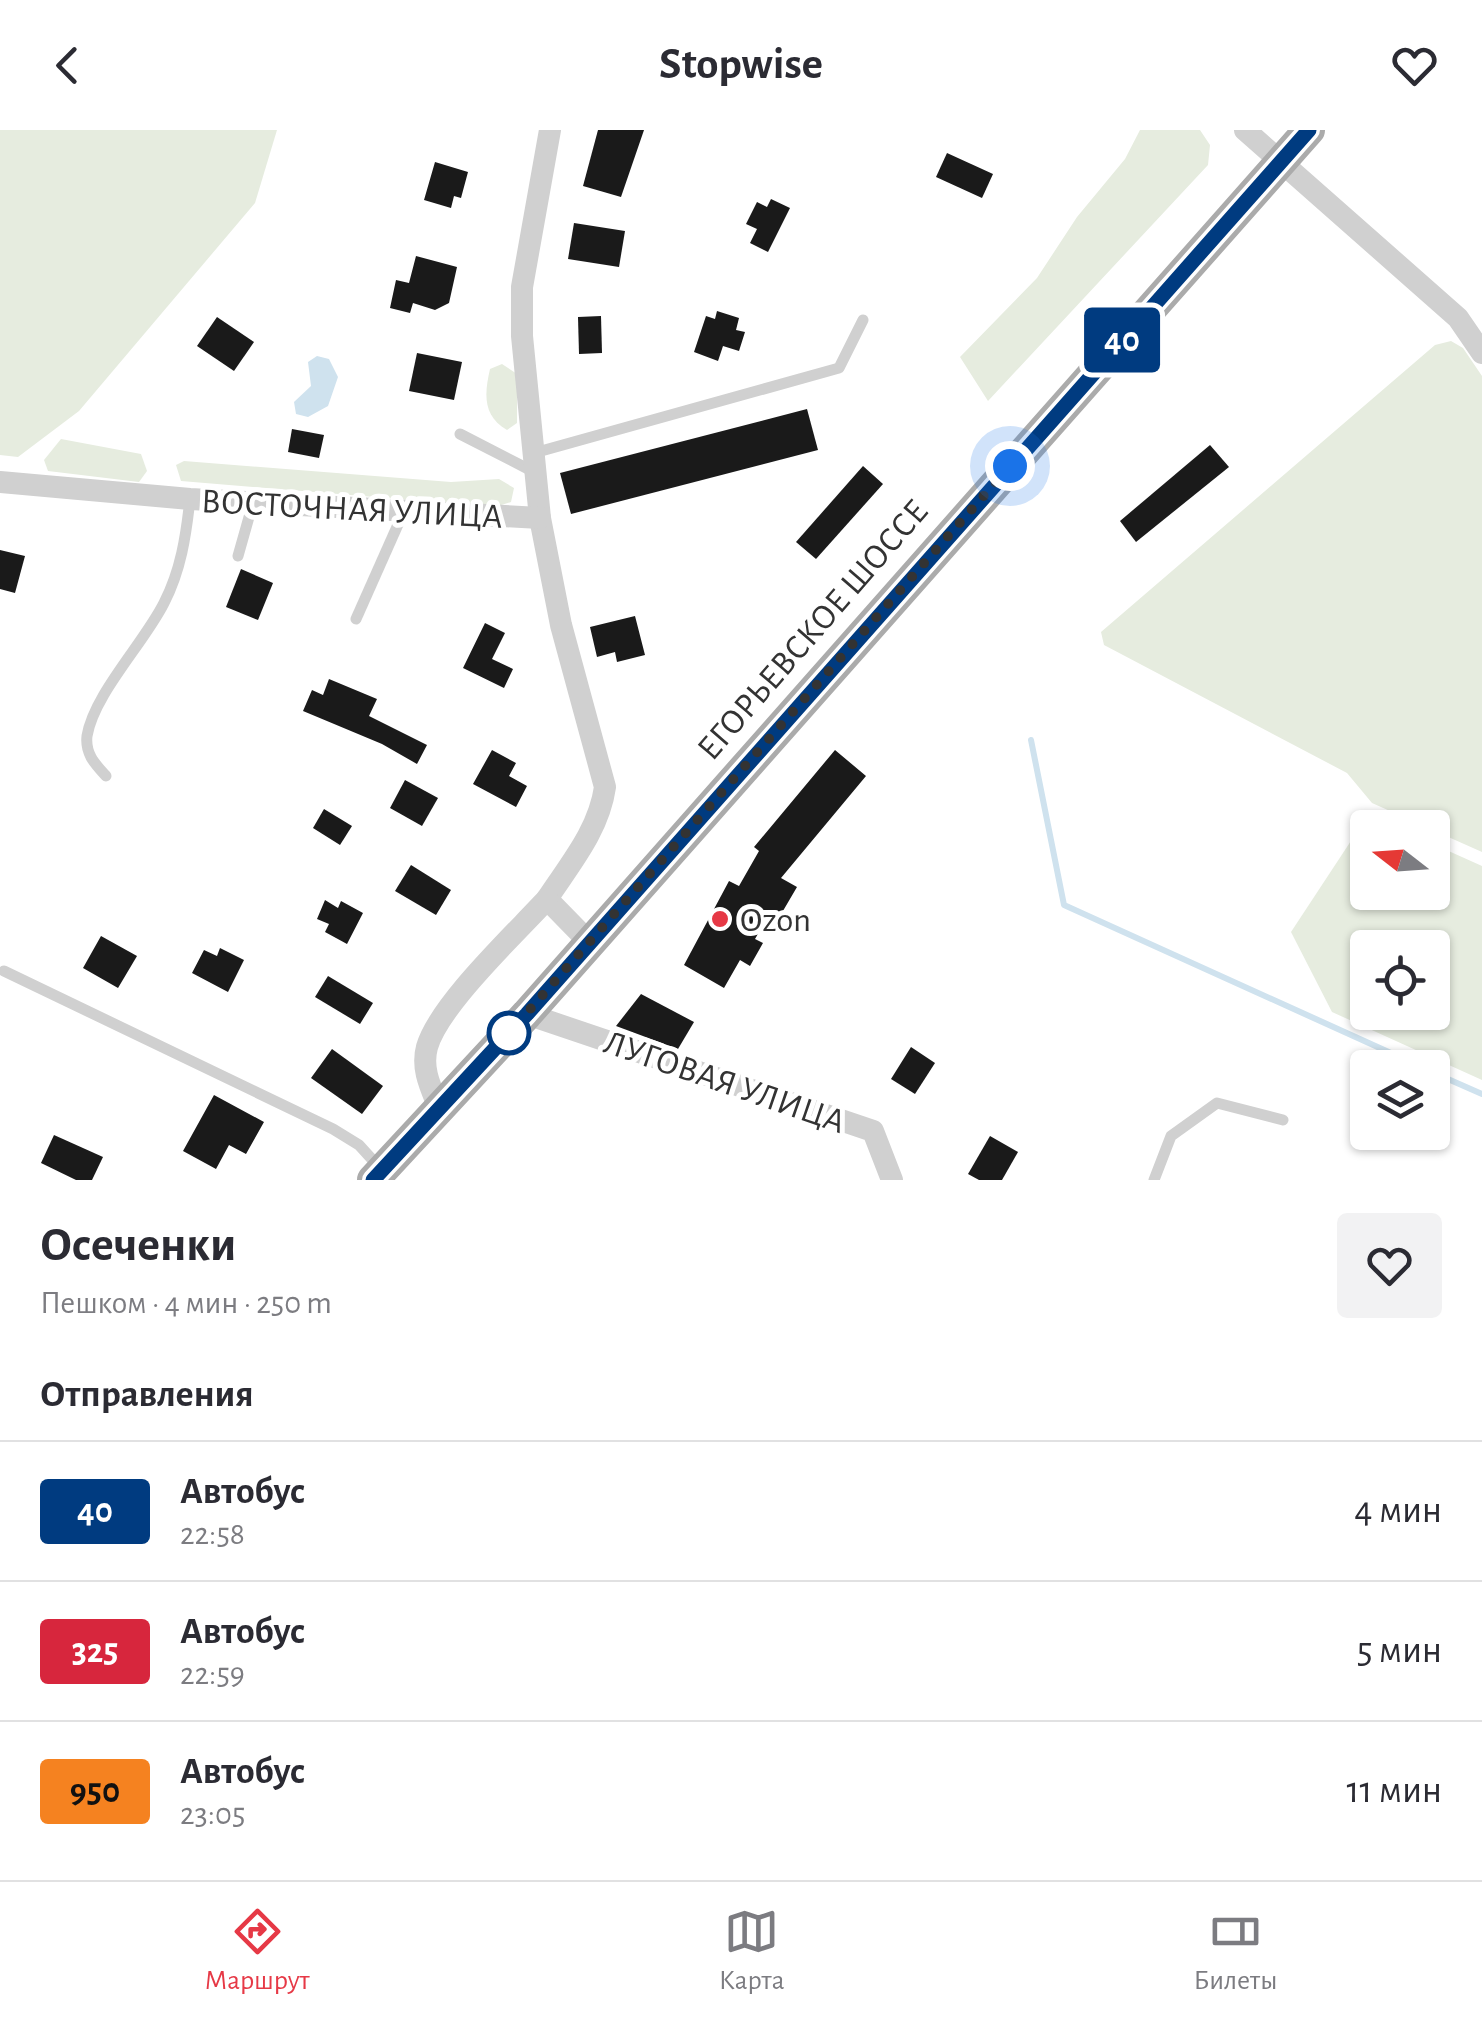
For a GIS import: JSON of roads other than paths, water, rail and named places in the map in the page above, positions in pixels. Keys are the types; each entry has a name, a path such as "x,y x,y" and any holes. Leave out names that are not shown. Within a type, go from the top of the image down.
{"main road":[{"name":"ЕГОРЬЕВСКОЕ ШОССЕ","path":"378,1175 527,1014 1310,130"}],"street":[{"path":"540,518 522,287 550,130"},
{"path":"1244,130 1458,318 1482,353"},
{"name":"ВОСТОЧНАЯ УЛИЦА","path":"0,482 190,499 540,518 561,626 604,787 595,822 547,899 461,994 428,1045 426,1073 439,1108"},
{"path":"547,899 589,942"},
{"name":"ЛУГОВАЯ УЛИЦА","path":"527,1014 873,1131 892,1180"}],"lane":[{"path":"460,434 533,463 839,368 863,320"},
{"path":"106,776 90,759 86,741 92,717 163,605 177,575 190,499"},
{"path":"238,556 253,502"},
{"path":"356,619 404,511"},
{"path":"4,970 334,1129 359,1145 378,1175"},
{"path":"1154,1180 1171,1136 1216,1102 1283,1120"}],"water":[{"path":"317,356 329,359 338,377 328,406 308,417 296,414 294,402 311,386 308,362"}],"waterway":[{"path":"1031,740 1064,905 1384,1050"},
{"path":"1450,1080 1482,1094"}],"place":[{"name":"Ozon","path":"720,919"}]}
